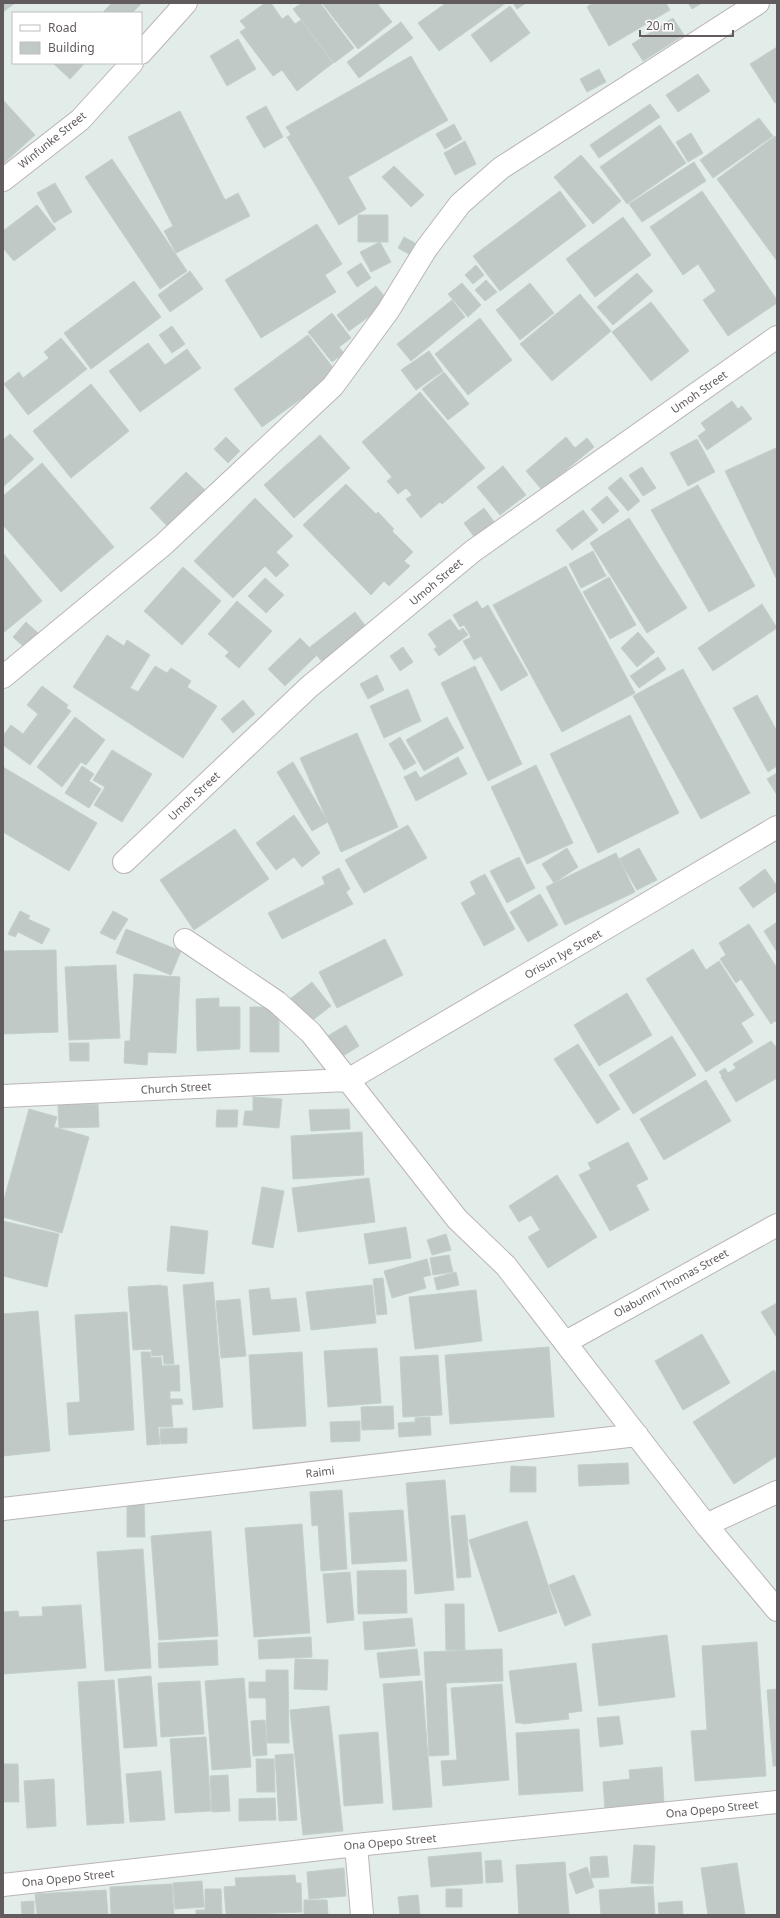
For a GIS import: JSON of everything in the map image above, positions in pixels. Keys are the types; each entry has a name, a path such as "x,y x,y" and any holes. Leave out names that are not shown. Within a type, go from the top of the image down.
{"street":[{"path":"142,52 186,3"},
{"path":"3,676 163,545 333,386 388,311 426,249 460,204 501,168 758,3"},
{"name":"Winfunke Street","path":"3,180 80,120 131,64"},
{"name":"Umoh Street","path":"124,862 309,687 473,551 777,337"},
{"name":"Orisun Iye Street","path":"348,1080 777,827"},
{"path":"185,940 277,1002 311,1033 457,1219 506,1266 706,1525 777,1610"},
{"name":"Church Street","path":"3,1096 348,1080"},
{"name":"Olabunmi Thomas Street","path":"566,1342 777,1225"},
{"name":"Raimi","path":"3,1510 637,1435"},
{"path":"706,1525 777,1492"},
{"name":"Ona Opepo Street","path":"3,1885 356,1845 777,1802"},
{"path":"356,1845 362,1915"}],"building":[{"path":"3,3 15,3 3,12"},
{"path":"112,3 142,3 133,12 103,12"},
{"path":"265,3 271,3 282,19 288,15 295,24 301,20 333,63 297,91 282,70 273,76 240,32 246,28 240,21"},
{"path":"302,3 320,3 354,48 334,63 293,9"},
{"path":"322,3 377,3 392,22 358,49"},
{"path":"446,3 506,3 439,51 418,23"},
{"path":"513,3 526,3 517,9"},
{"path":"593,3 666,3 670,10 609,46 587,7"},
{"path":"688,3 702,3 692,9"},
{"path":"510,6 530,33 491,62 471,35"},
{"path":"673,18 684,35 643,61 632,44"},
{"path":"401,22 413,38 359,78 347,62"},
{"path":"238,39 256,69 227,86 210,56"},
{"path":"777,47 777,102 775,103 750,64"},
{"path":"411,56 448,120 348,177 366,209 339,225 287,137 291,135 286,127"},
{"path":"54,64 84,64 70,79"},
{"path":"599,69 606,82 587,92 580,79"},
{"path":"698,74 710,91 678,112 666,95"},
{"path":"3,100 35,135 3,164"},
{"path":"650,104 660,117 599,158 590,145"},
{"path":"266,106 283,137 264,148 246,117"},
{"path":"180,111 225,200 238,193 250,216 176,253 164,231 173,226 128,137"},
{"path":"759,118 773,136 713,178 700,160"},
{"path":"454,124 462,139 445,149 436,134"},
{"path":"660,125 686,163 627,204 600,167"},
{"path":"691,133 703,153 688,162 676,142"},
{"path":"775,136 777,139 777,261 717,179"},
{"path":"465,141 476,164 455,175 444,153"},
{"path":"581,155 621,201 593,224 554,177"},
{"path":"112,159 187,271 160,289 85,177"},
{"path":"694,162 706,181 642,222 629,204"},
{"path":"394,166 424,195 411,207 382,177"},
{"path":"55,183 72,212 54,223 37,193"},
{"path":"560,191 586,226 500,291 473,256"},
{"path":"702,191 777,300 777,303 728,336 703,300 716,291 698,264 683,275 650,227"},
{"path":"37,205 56,229 14,261 3,248 3,231"},
{"path":"358,215 388,215 388,242 358,242"},
{"path":"623,217 651,255 595,297 566,259"},
{"path":"317,224 342,264 325,275 336,292 261,338 225,280"},
{"path":"404,237 415,243 409,254 398,248"},
{"path":"380,242 391,262 371,272 360,252"},
{"path":"361,263 371,278 357,287 347,272"},
{"path":"476,265 484,275 473,284 465,275"},
{"path":"190,271 203,289 170,312 158,295"},
{"path":"637,273 653,291 613,325 597,307"},
{"path":"486,280 497,292 485,301 475,290"},
{"path":"134,281 161,317 91,369 64,333"},
{"path":"462,283 481,305 468,317 448,294"},
{"path":"530,283 554,313 520,340 496,310"},
{"path":"376,286 389,302 349,331 337,315"},
{"path":"580,294 611,331 552,381 520,344"},
{"path":"452,300 465,317 411,361 397,344"},
{"path":"651,302 689,351 651,381 612,332"},
{"path":"332,313 351,338 339,347 344,353 332,362 308,332"},
{"path":"480,318 512,360 468,395 435,354"},
{"path":"172,326 185,344 172,353 159,335"},
{"path":"308,335 337,373 262,427 234,389"},
{"path":"61,338 87,369 28,415 4,384 19,372 23,378 49,358 44,352"},
{"path":"148,343 165,365 187,349 201,368 140,412 109,371"},
{"path":"429,351 443,371 416,390 401,370"},
{"path":"444,372 469,404 448,420 422,389"},
{"path":"91,384 129,431 71,478 33,431"},
{"path":"420,392 485,468 442,504 440,502 421,518 406,499 412,495 406,488 398,494 387,481 392,477 362,442"},
{"path":"732,401 738,409 742,406 752,419 707,450 698,436 706,430 701,423"},
{"path":"10,434 34,459 3,487 3,440"},
{"path":"320,435 350,468 294,518 264,485"},
{"path":"226,437 240,451 228,463 214,449"},
{"path":"566,437 575,448 587,438 594,447 542,490 526,471"},
{"path":"697,439 715,472 688,486 670,453"},
{"path":"776,448 777,450 776,578 725,471"},
{"path":"42,463 114,547 61,592 3,525 3,496"},
{"path":"503,466 526,495 500,515 477,487"},
{"path":"642,467 656,488 643,496 629,475"},
{"path":"186,472 206,491 169,528 150,508"},
{"path":"621,477 640,501 628,511 608,488"},
{"path":"346,484 376,514 378,512 394,529 392,531 413,552 404,561 410,566 389,586 384,581 371,595 303,525"},
{"path":"698,485 755,586 709,612 651,510"},
{"path":"607,496 619,511 603,524 591,509"},
{"path":"255,498 293,536 276,552 289,565 276,577 265,566 233,598 194,561"},
{"path":"484,508 495,523 475,538 464,523"},
{"path":"583,510 598,530 572,550 556,530"},
{"path":"629,518 687,608 647,633 590,543"},
{"path":"593,551 606,576 581,588 569,564"},
{"path":"3,553 42,601 3,633"},
{"path":"566,566 635,693 562,732 493,605"},
{"path":"183,567 221,601 182,645 144,611"},
{"path":"609,577 636,625 610,639 583,592"},
{"path":"265,578 284,595 266,613 248,596"},
{"path":"237,601 272,631 239,668 225,656 229,652 208,634"},
{"path":"477,601 482,609 488,605 528,675 501,691 481,656 474,660 463,641 471,637 464,625 460,627 453,615"},
{"path":"762,604 777,628 713,671 698,648"},
{"path":"355,612 367,628 323,663 310,647"},
{"path":"450,619 459,631 463,628 468,635 439,656 434,649 437,647 428,634"},
{"path":"26,622 38,633 25,648 13,637"},
{"path":"638,632 655,652 637,667 621,648"},
{"path":"107,635 124,646 127,640 150,655 130,688 138,692 155,666 167,673 171,668 191,681 187,687 217,706 183,758 73,687"},
{"path":"300,638 317,655 285,686 268,669"},
{"path":"403,647 413,662 400,671 390,656"},
{"path":"658,657 666,669 639,688 630,676"},
{"path":"475,666 522,764 488,781 441,683"},
{"path":"683,669 750,793 701,819 633,696"},
{"path":"377,675 384,690 368,699 360,684"},
{"path":"42,686 68,705 66,708 71,711 30,765 3,745 3,736 11,725 23,734 38,714 27,705"},
{"path":"408,689 421,721 384,738 370,706"},
{"path":"757,695 777,731 777,766 768,772 733,708"},
{"path":"243,700 255,714 233,733 221,719"},
{"path":"630,715 679,813 598,853 550,754"},
{"path":"75,717 105,740 86,765 81,762 62,787 37,767"},
{"path":"447,717 464,748 424,771 406,740"},
{"path":"357,733 398,827 341,852 300,758"},
{"path":"400,737 416,763 404,770 389,744"},
{"path":"112,750 152,774 122,822 94,805 105,787 93,780"},
{"path":"458,757 467,774 416,801 404,777 416,771 420,778"},
{"path":"293,762 328,822 312,831 277,772"},
{"path":"536,765 573,843 527,864 491,787"},
{"path":"82,766 94,774 89,781 101,789 89,808 65,793"},
{"path":"3,767 97,823 69,871 3,832"},
{"path":"777,773 777,795 767,779"},
{"path":"294,815 320,853 302,867 294,857 276,870 256,843"},
{"path":"408,825 427,858 364,893 345,860"},
{"path":"235,829 269,879 194,930 160,880"},
{"path":"567,848 578,867 554,883 542,864"},
{"path":"639,848 657,880 637,890 619,859"},
{"path":"616,853 635,892 565,925 546,887"},
{"path":"519,857 535,888 507,903 490,871"},
{"path":"339,868 350,889 346,892 353,904 282,939 268,913 325,884 322,877"},
{"path":"765,869 777,886 777,891 753,908 739,888"},
{"path":"485,874 515,929 484,946 461,903 476,894 470,882"},
{"path":"540,894 558,925 528,942 510,912"},
{"path":"20,911 30,916 28,919 50,929 42,944 18,932 15,937 8,934"},
{"path":"113,911 128,919 115,940 100,933"},
{"path":"777,922 777,952 764,931"},
{"path":"749,924 777,968 777,1023 775,1021 771,1024 741,979 736,983 720,959 726,955 719,943"},
{"path":"126,929 181,951 171,975 116,953"},
{"path":"385,939 403,975 337,1008 319,972"},
{"path":"693,949 706,970 719,961 754,1015 741,1023 753,1042 706,1072 646,979"},
{"path":"56,950 58,1032 3,1034 3,951"},
{"path":"116,965 120,1038 69,1040 65,967"},
{"path":"134,974 180,977 176,1053 148,1052 147,1065 124,1063 125,1041 130,1041"},
{"path":"312,982 331,1006 309,1023 290,999"},
{"path":"627,993 652,1035 599,1066 574,1025"},
{"path":"219,998 219,1007 240,1007 240,1049 197,1051 196,999"},
{"path":"250,1007 279,1007 279,1052 250,1052"},
{"path":"346,1025 359,1046 340,1058 326,1037"},
{"path":"672,1036 696,1075 633,1114 609,1075"},
{"path":"771,1041 777,1048 777,1078 736,1102 719,1072 725,1068 728,1073 736,1068 733,1064"},
{"path":"69,1043 89,1043 89,1061 70,1061"},
{"path":"578,1044 620,1109 597,1124 554,1059"},
{"path":"706,1080 731,1121 664,1160 640,1119"},
{"path":"253,1097 282,1099 279,1128 243,1125 245,1111 253,1111"},
{"path":"98,1104 99,1127 59,1128 58,1105"},
{"path":"29,1109 57,1117 54,1127 89,1137 62,1233 3,1217 3,1203"},
{"path":"349,1109 350,1129 311,1131 309,1110"},
{"path":"217,1110 238,1110 237,1127 216,1127"},
{"path":"362,1132 364,1175 293,1179 291,1136"},
{"path":"628,1142 648,1179 636,1185 649,1210 610,1231 579,1175 591,1169 588,1163"},
{"path":"557,1175 597,1237 548,1268 528,1237 540,1230 531,1215 519,1222 509,1206"},
{"path":"369,1178 375,1222 298,1232 292,1188"},
{"path":"262,1187 284,1191 273,1248 252,1244"},
{"path":"3,1221 59,1234 47,1287 3,1276"},
{"path":"171,1226 208,1231 204,1274 167,1271"},
{"path":"406,1227 411,1258 369,1264 364,1234"},
{"path":"446,1234 451,1250 432,1255 427,1240"},
{"path":"449,1255 453,1272 433,1275 430,1258"},
{"path":"427,1259 431,1275 423,1277 426,1288 392,1298 384,1271"},
{"path":"456,1272 459,1285 437,1290 434,1278"},
{"path":"383,1278 387,1314 377,1315 373,1279"},
{"path":"213,1282 223,1407 193,1410 183,1285"},
{"path":"372,1285 376,1323 311,1330 306,1292"},
{"path":"167,1286 174,1364 164,1364 163,1355 152,1356 151,1349 133,1350 128,1287"},
{"path":"269,1288 271,1300 296,1298 300,1331 253,1335 249,1290"},
{"path":"476,1290 482,1341 415,1349 409,1297"},
{"path":"240,1299 246,1356 221,1358 216,1301"},
{"path":"777,1303 777,1338 761,1312"},
{"path":"38,1311 50,1451 3,1456 3,1314"},
{"path":"127,1312 134,1430 69,1435 67,1403 80,1402 75,1315"},
{"path":"702,1334 730,1383 683,1410 655,1361"},
{"path":"549,1347 554,1417 450,1424 445,1355"},
{"path":"377,1348 381,1403 328,1407 324,1351"},
{"path":"141,1352 150,1352 151,1358 161,1357 162,1366 179,1365 180,1391 170,1391 170,1399 182,1399 183,1404 171,1405 173,1427 158,1427 160,1444 147,1445"},
{"path":"302,1352 306,1426 253,1429 249,1355"},
{"path":"438,1355 442,1415 403,1417 400,1357"},
{"path":"774,1370 777,1375 777,1456 734,1484 693,1422"},
{"path":"393,1406 394,1429 362,1430 361,1407"},
{"path":"430,1417 431,1435 399,1437 398,1423 415,1422 415,1418"},
{"path":"360,1421 360,1441 331,1442 330,1422"},
{"path":"187,1428 187,1443 161,1444 160,1429"},
{"path":"628,1463 629,1484 579,1486 578,1465"},
{"path":"511,1466 536,1467 536,1492 510,1492"},
{"path":"445,1480 454,1590 415,1594 406,1483"},
{"path":"342,1490 347,1569 321,1571 318,1525 312,1526 310,1492"},
{"path":"127,1499 144,1499 145,1537 127,1537"},
{"path":"403,1510 407,1561 352,1564 349,1513"},
{"path":"465,1515 471,1577 457,1578 451,1516"},
{"path":"527,1521 557,1613 499,1632 469,1540"},
{"path":"302,1524 310,1633 254,1637 245,1528"},
{"path":"211,1531 218,1636 159,1640 151,1536"},
{"path":"143,1549 151,1668 105,1671 97,1552"},
{"path":"406,1570 407,1613 358,1614 357,1571"},
{"path":"350,1572 354,1620 327,1623 323,1574"},
{"path":"574,1575 591,1615 565,1626 549,1585"},
{"path":"445,1604 464,1604 465,1650 446,1650"},
{"path":"81,1605 86,1668 3,1674 3,1612 18,1611 19,1617 43,1616 42,1607"},
{"path":"412,1618 415,1646 365,1650 363,1622"},
{"path":"667,1635 675,1697 599,1706 592,1644"},
{"path":"311,1637 312,1657 259,1659 258,1640"},
{"path":"217,1640 218,1665 159,1668 158,1643"},
{"path":"757,1642 766,1776 695,1781 691,1731 707,1730 702,1646"},
{"path":"417,1649 420,1675 380,1678 377,1653"},
{"path":"502,1649 503,1681 446,1683 449,1755 429,1756 424,1652"},
{"path":"295,1659 328,1660 327,1690 294,1689"},
{"path":"576,1663 582,1711 568,1713 569,1719 523,1724 516,1723 509,1671"},
{"path":"266,1670 288,1670 289,1743 267,1743 266,1698 249,1698 249,1682 266,1682"},
{"path":"151,1676 157,1746 124,1748 118,1679"},
{"path":"244,1678 251,1767 212,1770 205,1681"},
{"path":"114,1680 124,1823 87,1825 78,1682"},
{"path":"200,1681 204,1734 161,1737 158,1683"},
{"path":"422,1681 432,1807 393,1810 383,1684"},
{"path":"502,1684 509,1780 443,1786 441,1761 457,1760 451,1688"},
{"path":"777,1689 777,1766 773,1766 767,1690"},
{"path":"329,1706 343,1831 303,1835 290,1710"},
{"path":"619,1716 623,1744 600,1747 597,1718"},
{"path":"265,1720 267,1755 253,1756 251,1721"},
{"path":"579,1729 583,1791 519,1795 516,1733"},
{"path":"378,1732 383,1803 344,1806 339,1735"},
{"path":"206,1737 211,1811 175,1813 170,1739"},
{"path":"293,1754 297,1820 279,1821 275,1755"},
{"path":"256,1759 274,1759 275,1792 257,1792"},
{"path":"3,1764 18,1764 19,1802 3,1802"},
{"path":"662,1767 664,1804 605,1810 603,1782 630,1779 629,1770"},
{"path":"161,1771 165,1820 130,1822 126,1774"},
{"path":"228,1775 230,1811 212,1812 210,1776"},
{"path":"54,1779 56,1826 27,1828 24,1781"},
{"path":"275,1798 276,1820 239,1821 239,1799"},
{"path":"634,1845 655,1846 653,1884 631,1883"},
{"path":"481,1852 483,1883 431,1887 428,1857"},
{"path":"607,1856 609,1877 591,1878 590,1857"},
{"path":"501,1860 503,1882 486,1883 485,1861"},
{"path":"565,1862 569,1915 519,1915 516,1865"},
{"path":"737,1863 745,1915 708,1915 701,1868"},
{"path":"587,1867 594,1887 576,1894 569,1874"},
{"path":"344,1868 346,1896 309,1899 307,1872"},
{"path":"295,1875 296,1883 301,1883 302,1912 226,1915 224,1887 236,1886 235,1878"},
{"path":"202,1881 204,1907 175,1909 173,1883"},
{"path":"172,1884 174,1915 111,1915 110,1887"},
{"path":"653,1886 655,1915 601,1915 599,1890"},
{"path":"205,1889 221,1889 222,1914 196,1915 196,1910 205,1910"},
{"path":"446,1889 462,1889 462,1907 446,1907"},
{"path":"106,1890 108,1915 37,1915 35,1894"},
{"path":"418,1895 420,1915 400,1915 398,1897"},
{"path":"304,1900 327,1900 328,1915 304,1915"},
{"path":"34,1901 34,1915 22,1915 21,1902"},
{"path":"682,1901 683,1915 659,1915 658,1903"}]}
